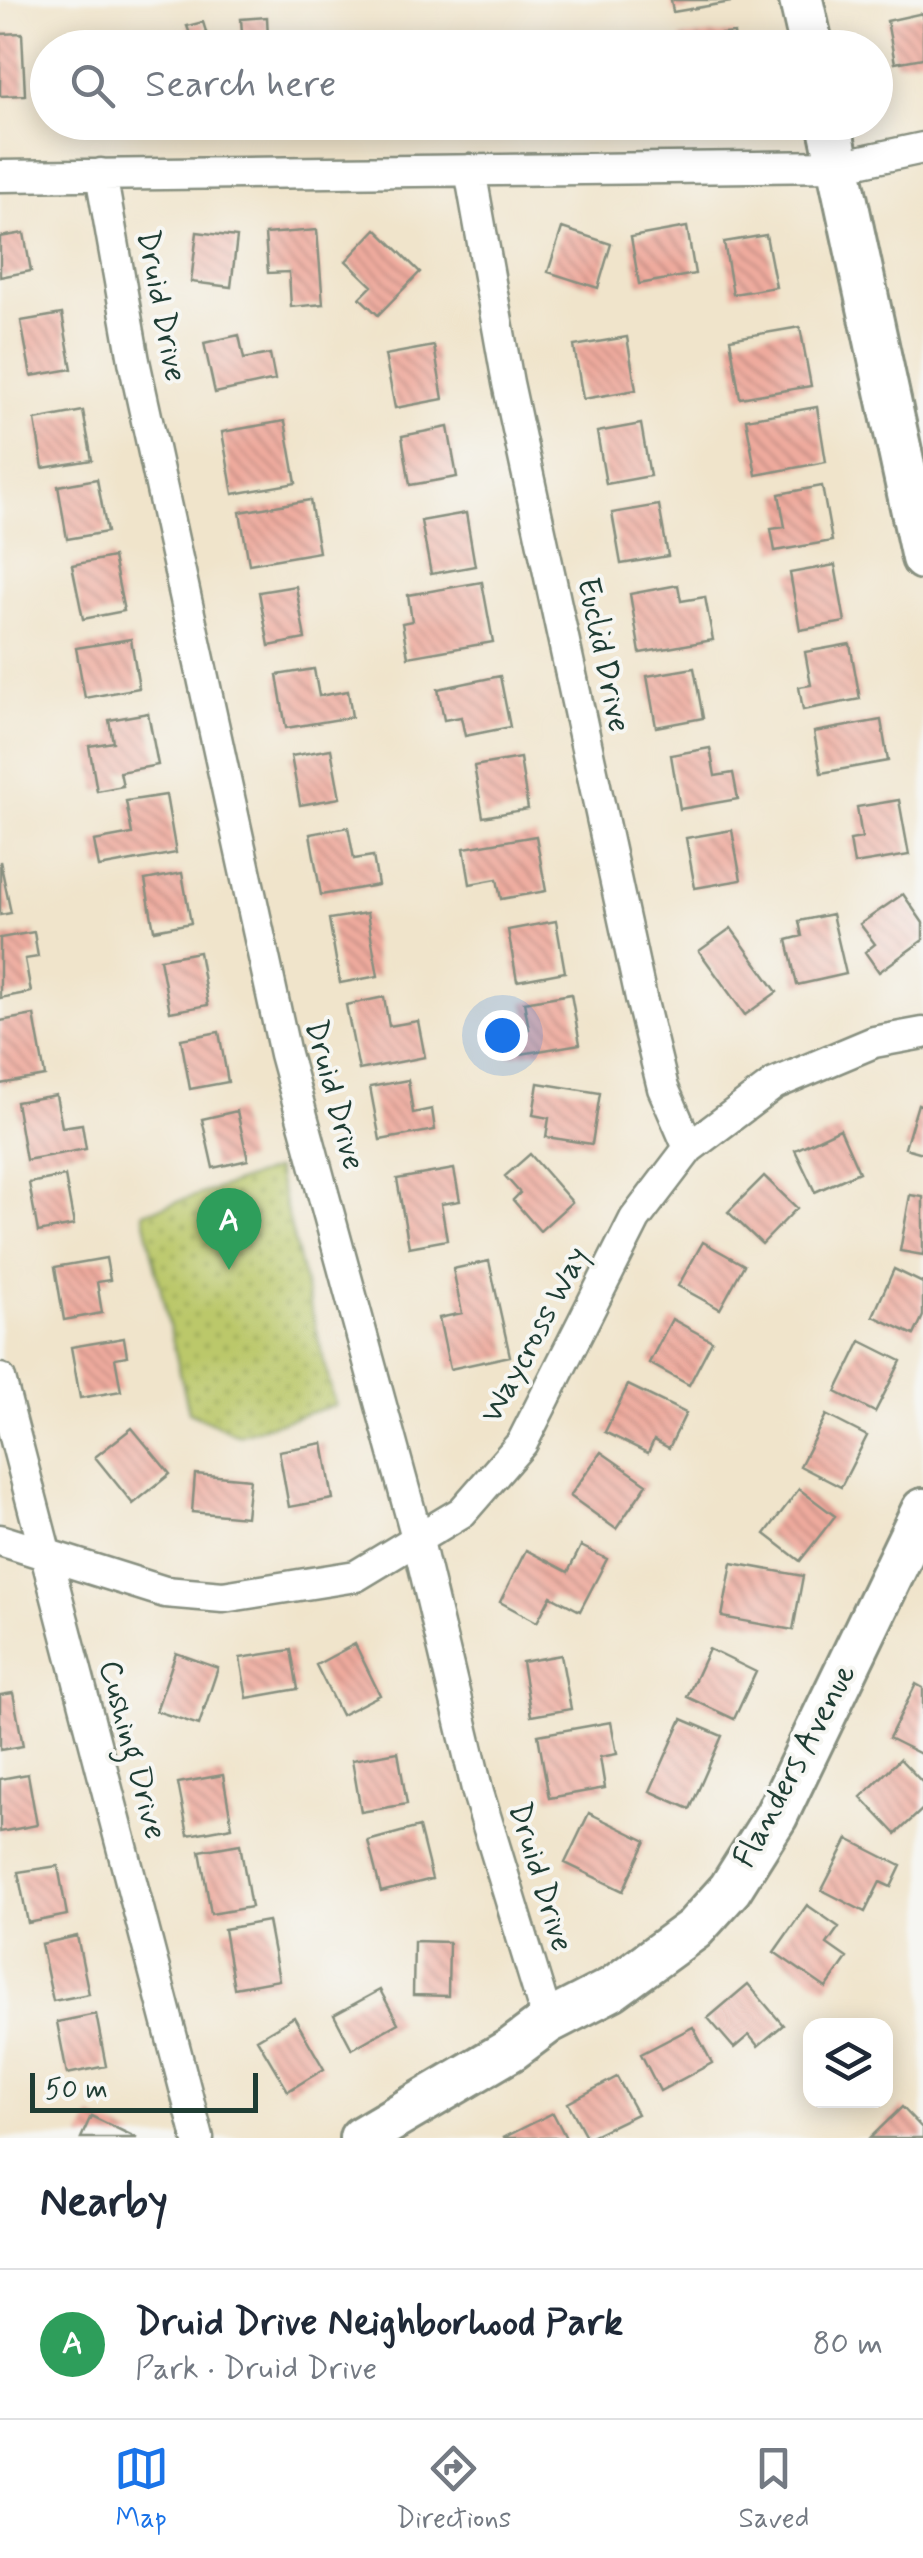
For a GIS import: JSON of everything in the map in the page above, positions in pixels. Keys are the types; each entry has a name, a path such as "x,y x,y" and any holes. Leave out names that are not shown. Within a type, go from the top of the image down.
{"street":[{"path":"801,0 808,30"},
{"path":"834,140 923,558"},
{"path":"0,176 840,166 923,148"},
{"name":"Euclid Drive","path":"470,170 508,383 641,998 664,1088 689,1148"},
{"name":"Druid Drive","path":"101,174 134,361 286,1054 418,1541 478,1793 548,2022"},
{"name":"Waycross Way","path":"0,1540 165,1592 222,1597 356,1576 462,1512 522,1443 635,1219 689,1148 774,1084 874,1042 923,1032"},
{"name":"Cushing Drive","path":"0,1379 198,2138"},
{"name":"Flanders Avenue","path":"360,2138 512,2050 548,2022 612,1989 694,1929 730,1889 776,1816 923,1510"}],"green space":[{"path":"276,1169 335,1405 238,1435 189,1412 143,1213"}],"building":[{"path":"671,0 730,0 731,2 673,12"},
{"path":"923,13 923,58 895,63 893,30 889,30 887,21"},
{"path":"267,17 268,30 242,30 241,19"},
{"path":"203,22 205,30 188,30 187,26"},
{"path":"22,33 25,95 0,96 0,34"},
{"path":"687,227 695,274 639,284 631,237"},
{"path":"562,228 611,244 598,288 548,272"},
{"path":"376,229 420,272 378,315 360,298 372,286 346,261"},
{"path":"317,230 323,304 291,307 289,272 268,273 265,234"},
{"path":"197,232 237,237 231,287 191,282"},
{"path":"24,233 31,271 0,277 0,237"},
{"path":"766,235 776,287 733,294 724,242"},
{"path":"62,314 72,369 31,376 21,321"},
{"path":"800,327 811,386 740,398 730,339"},
{"path":"239,335 244,359 270,354 275,380 215,393 204,343"},
{"path":"627,337 636,390 583,399 574,346"},
{"path":"434,346 443,399 395,408 385,355"},
{"path":"817,407 826,462 756,475 746,419"},
{"path":"83,411 92,460 43,468 35,420"},
{"path":"285,421 296,483 233,494 222,432"},
{"path":"641,424 650,476 606,484 597,432"},
{"path":"448,427 457,477 410,485 402,436"},
{"path":"97,479 107,532 67,539 58,486"},
{"path":"822,486 832,541 775,551 771,529 785,527 779,494"},
{"path":"310,500 319,552 249,564 240,512"},
{"path":"659,505 668,556 621,564 612,513"},
{"path":"466,513 475,566 431,574 421,521"},
{"path":"113,557 124,611 83,619 72,565"},
{"path":"835,565 845,622 800,630 790,573"},
{"path":"482,582 493,642 408,657 402,623 412,621 408,595"},
{"path":"678,585 681,601 705,597 713,640 640,653 630,594"},
{"path":"296,586 305,639 269,646 259,592"},
{"path":"131,639 139,688 85,698 76,648"},
{"path":"850,644 860,699 803,710 799,687 811,685 805,652"},
{"path":"694,668 703,718 656,727 647,676"},
{"path":"314,669 319,696 348,691 352,717 286,728 277,675"},
{"path":"500,676 510,727 465,736 461,717 444,720 438,689"},
{"path":"148,713 158,765 120,772 123,786 97,791 89,746 113,742 109,720"},
{"path":"881,720 888,761 821,773 814,732"},
{"path":"710,748 715,776 733,773 738,799 680,809 671,755"},
{"path":"331,749 340,798 300,805 291,756"},
{"path":"520,758 528,809 483,817 474,766"},
{"path":"166,795 176,853 99,867 94,841 132,834 126,801"},
{"path":"899,800 909,855 854,864 850,840 862,838 857,807"},
{"path":"348,827 354,859 373,856 378,885 321,895 310,834"},
{"path":"732,830 741,880 695,888 686,838"},
{"path":"536,836 546,891 501,899 497,879 470,884 464,848"},
{"path":"0,861 11,913 0,915"},
{"path":"182,873 191,923 154,930 145,880"},
{"path":"903,894 923,923 923,940 879,972 865,952 875,944 860,924"},
{"path":"367,913 378,976 340,983 329,919"},
{"path":"832,914 846,974 797,985 787,940 802,936 799,921"},
{"path":"556,921 565,972 517,981 508,930"},
{"path":"731,928 777,992 745,1015 699,951"},
{"path":"34,932 38,957 25,959 31,992 0,998 0,938"},
{"path":"199,952 208,1005 170,1012 160,959"},
{"path":"571,994 580,1044 509,1056 505,1033 529,1029 524,1002"},
{"path":"384,997 389,1026 418,1021 425,1057 359,1070 346,1005"},
{"path":"34,1015 45,1076 0,1084 0,1021"},
{"path":"219,1032 228,1082 190,1089 181,1039"},
{"path":"408,1080 413,1113 432,1109 435,1130 380,1140 370,1087"},
{"path":"538,1083 600,1093 592,1144 546,1137 549,1118 533,1115"},
{"path":"56,1095 62,1127 82,1124 86,1149 26,1160 16,1102"},
{"path":"918,1104 923,1106 923,1153 905,1148"},
{"path":"237,1111 248,1160 213,1168 202,1119"},
{"path":"840,1129 859,1172 815,1192 795,1150"},
{"path":"530,1154 572,1202 540,1231 513,1200 520,1193 505,1176"},
{"path":"454,1169 460,1201 441,1204 447,1240 409,1247 397,1179"},
{"path":"65,1176 74,1225 38,1232 29,1183"},
{"path":"764,1176 797,1208 762,1244 728,1212"},
{"path":"910,1195 923,1197 923,1255 900,1251"},
{"path":"703,1242 744,1265 720,1309 678,1286"},
{"path":"106,1258 110,1280 97,1282 102,1313 64,1320 55,1267"},
{"path":"489,1261 510,1356 450,1369 439,1318 462,1313 453,1269"},
{"path":"894,1269 923,1283 923,1316 914,1335 873,1316"},
{"path":"672,1319 712,1341 689,1385 649,1363"},
{"path":"124,1338 127,1356 115,1358 121,1391 80,1398 71,1347"},
{"path":"861,1341 901,1361 875,1412 836,1392"},
{"path":"628,1385 686,1413 669,1448 654,1440 648,1453 605,1432"},
{"path":"826,1415 867,1436 841,1487 800,1466"},
{"path":"132,1428 170,1474 133,1504 95,1457"},
{"path":"323,1443 333,1499 289,1507 279,1451"},
{"path":"601,1452 647,1484 616,1529 570,1496"},
{"path":"195,1474 250,1479 246,1517 192,1512"},
{"path":"799,1489 835,1516 800,1561 765,1534"},
{"path":"581,1546 607,1559 580,1611 551,1596 537,1622 500,1602 526,1550 568,1572"},
{"path":"732,1563 803,1576 793,1630 722,1617"},
{"path":"355,1644 380,1695 341,1715 316,1665"},
{"path":"709,1649 756,1672 734,1719 687,1697"},
{"path":"291,1650 298,1689 247,1698 240,1658"},
{"path":"176,1653 218,1668 199,1725 156,1711"},
{"path":"561,1655 571,1709 531,1716 522,1662"},
{"path":"916,1684 923,1688 923,1755 889,1738"},
{"path":"13,1693 23,1746 0,1750 0,1695"},
{"path":"682,1719 722,1736 690,1809 650,1791"},
{"path":"611,1722 617,1754 600,1757 605,1788 549,1798 538,1735"},
{"path":"398,1752 407,1804 361,1812 352,1760"},
{"path":"900,1759 923,1783 923,1809 896,1834 861,1797"},
{"path":"28,1774 37,1825 0,1832 0,1779"},
{"path":"223,1775 232,1827 188,1835 178,1783"},
{"path":"589,1813 646,1841 623,1891 565,1863"},
{"path":"419,1827 432,1879 381,1892 368,1841"},
{"path":"848,1839 901,1866 891,1887 880,1882 865,1912 822,1890"},
{"path":"240,1844 251,1907 211,1914 200,1851"},
{"path":"58,1866 67,1915 28,1923 18,1872"},
{"path":"807,1905 839,1927 827,1944 847,1958 826,1988 774,1952"},
{"path":"268,1921 279,1980 234,1988 224,1929"},
{"path":"77,1936 89,1994 53,2001 41,1944"},
{"path":"414,1941 449,1942 448,1996 413,1995"},
{"path":"748,1984 783,2025 758,2046 749,2035 734,2048 708,2018"},
{"path":"380,1990 398,2023 352,2049 334,2015"},
{"path":"96,2014 106,2066 67,2074 57,2022"},
{"path":"294,2017 324,2069 288,2091 257,2039"},
{"path":"693,2027 712,2063 660,2091 641,2054"},
{"path":"617,2077 637,2114 587,2138 568,2103"},
{"path":"902,2107 923,2129 923,2138 870,2138"},
{"path":"553,2113 566,2138 503,2138"},
{"path":"91,2116 137,2138 81,2138"}],"place":[{"name":"Druid Drive Neighborhood Park","path":"229,1270"}]}
